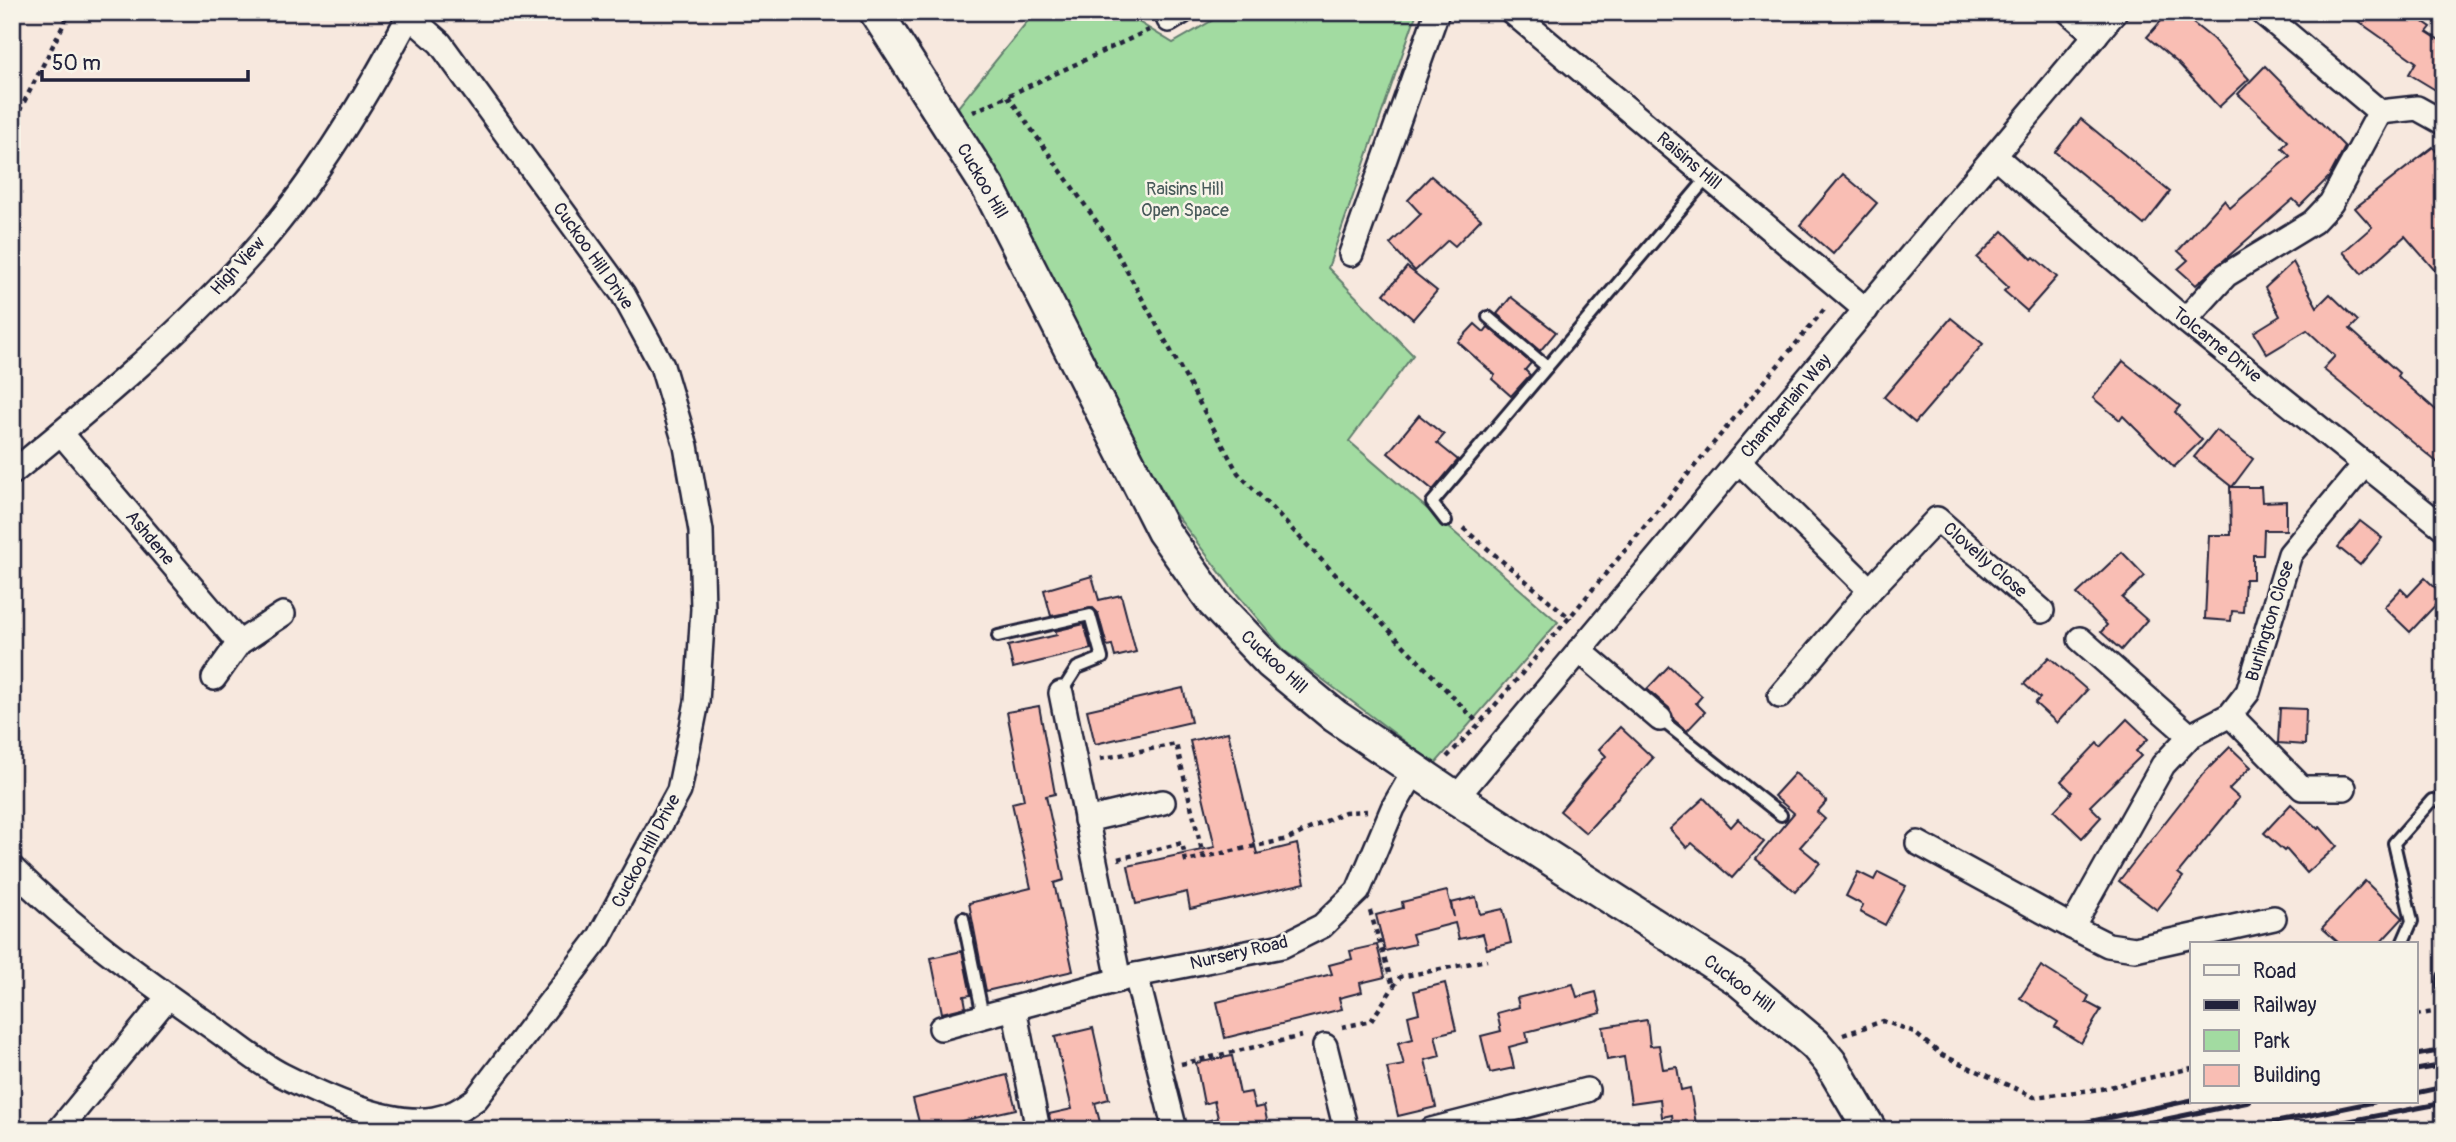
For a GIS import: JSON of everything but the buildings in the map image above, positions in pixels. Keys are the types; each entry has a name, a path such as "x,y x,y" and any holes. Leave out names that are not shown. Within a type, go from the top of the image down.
{"main road":[{"name":"Cuckoo Hill","path":"884,15 989,189 1163,531 1214,603 1292,681 1335,716 1456,799 1738,979 1822,1053 1870,1130"}],"street":[{"path":"1351,254 1437,12"},
{"name":"Raisins Hill","path":"1512,12 1866,310"},
{"path":"2070,12 2096,36"},
{"name":"Chamberlain Way","path":"1456,799 2115,12"},
{"name":"High View","path":"12,474 179,330 248,258 346,123 410,14"},
{"name":"Cuckoo Hill Drive","path":"12,868 44,899 168,997 280,1074 341,1101 396,1118 433,1125 476,1099 599,938 679,791 697,702 702,609 701,544 686,446 662,366 623,294 440,43 410,14"},
{"path":"2264,15 2380,112 2417,108 2444,123"},
{"path":"2185,320 2226,275 2313,222 2331,203 2380,112"},
{"name":"Tolcarne Drive","path":"1995,156 2185,320 2444,528"},
{"name":"Ashdene","path":"61,433 239,643"},
{"path":"1740,461 1870,590"},
{"name":"Burlington Close","path":"2072,928 2163,765 2190,736 2230,715 2248,692 2290,554 2365,464"},
{"name":"Clovelly Close","path":"1780,696 1870,590 1937,519 2042,611"},
{"path":"214,678 239,643 283,614"},
{"path":"2080,639 2190,736"},
{"path":"1585,643 1660,719"},
{"path":"1060,693 1096,864 1175,1130"},
{"path":"2230,715 2302,788 2344,788"},
{"name":"Nursery Road","path":"941,1028 1128,977 1282,946 1322,926 1356,892 1392,810 1421,774"},
{"path":"1086,820 1163,802"},
{"path":"1918,843 2108,945 2134,949 2274,918"},
{"path":"59,1130 168,997"},
{"path":"1014,1008 1038,1130"},
{"path":"1325,1046 1346,1130"},
{"path":"1432,1130 1499,1117 1587,1090"}],"lane":[{"path":"1446,521 1432,503 1708,177"},
{"path":"1488,317 1547,367"},
{"path":"998,636 1090,615 1102,657 1077,668 1060,693"},
{"path":"1660,719 1781,816"},
{"path":"2403,942 2412,921 2394,843 2432,800 2444,801"},
{"path":"963,918 983,1017"}],"path":[{"path":"12,118 20,110 70,12"},
{"path":"940,110 958,119 1176,16"},
{"path":"1008,96 1111,242 1238,473 1479,724"},
{"path":"1421,774 1479,724 1841,289"},
{"path":"1446,521 1463,527 1569,618 1585,643"},
{"path":"1096,864 1182,843 1186,861 1288,839 1345,812 1392,810"},
{"path":"1356,892 1371,912 1393,987"},
{"path":"2418,1015 2444,1010"},
{"path":"1822,1053 1884,1021 1912,1031 1942,1055 2035,1097 2101,1089 2190,1068"}],"green space":[{"name":"Raisins Hill Open Space","path":"1035,12 1122,12 1173,43 1227,12 1417,12 1328,268 1413,355 1349,441 1558,622 1435,764 1285,651 1231,587 1174,512 958,107"}],"railway":[{"path":"2418,1055 2444,1050"},
{"path":"2418,1070 2444,1065"},
{"path":"2418,1093 2444,1087"},
{"path":"2050,1130 2190,1100"},
{"path":"2302,1130 2444,1103"},
{"path":"2114,1130 2239,1104"},
{"path":"2238,1130 2364,1104"}]}
